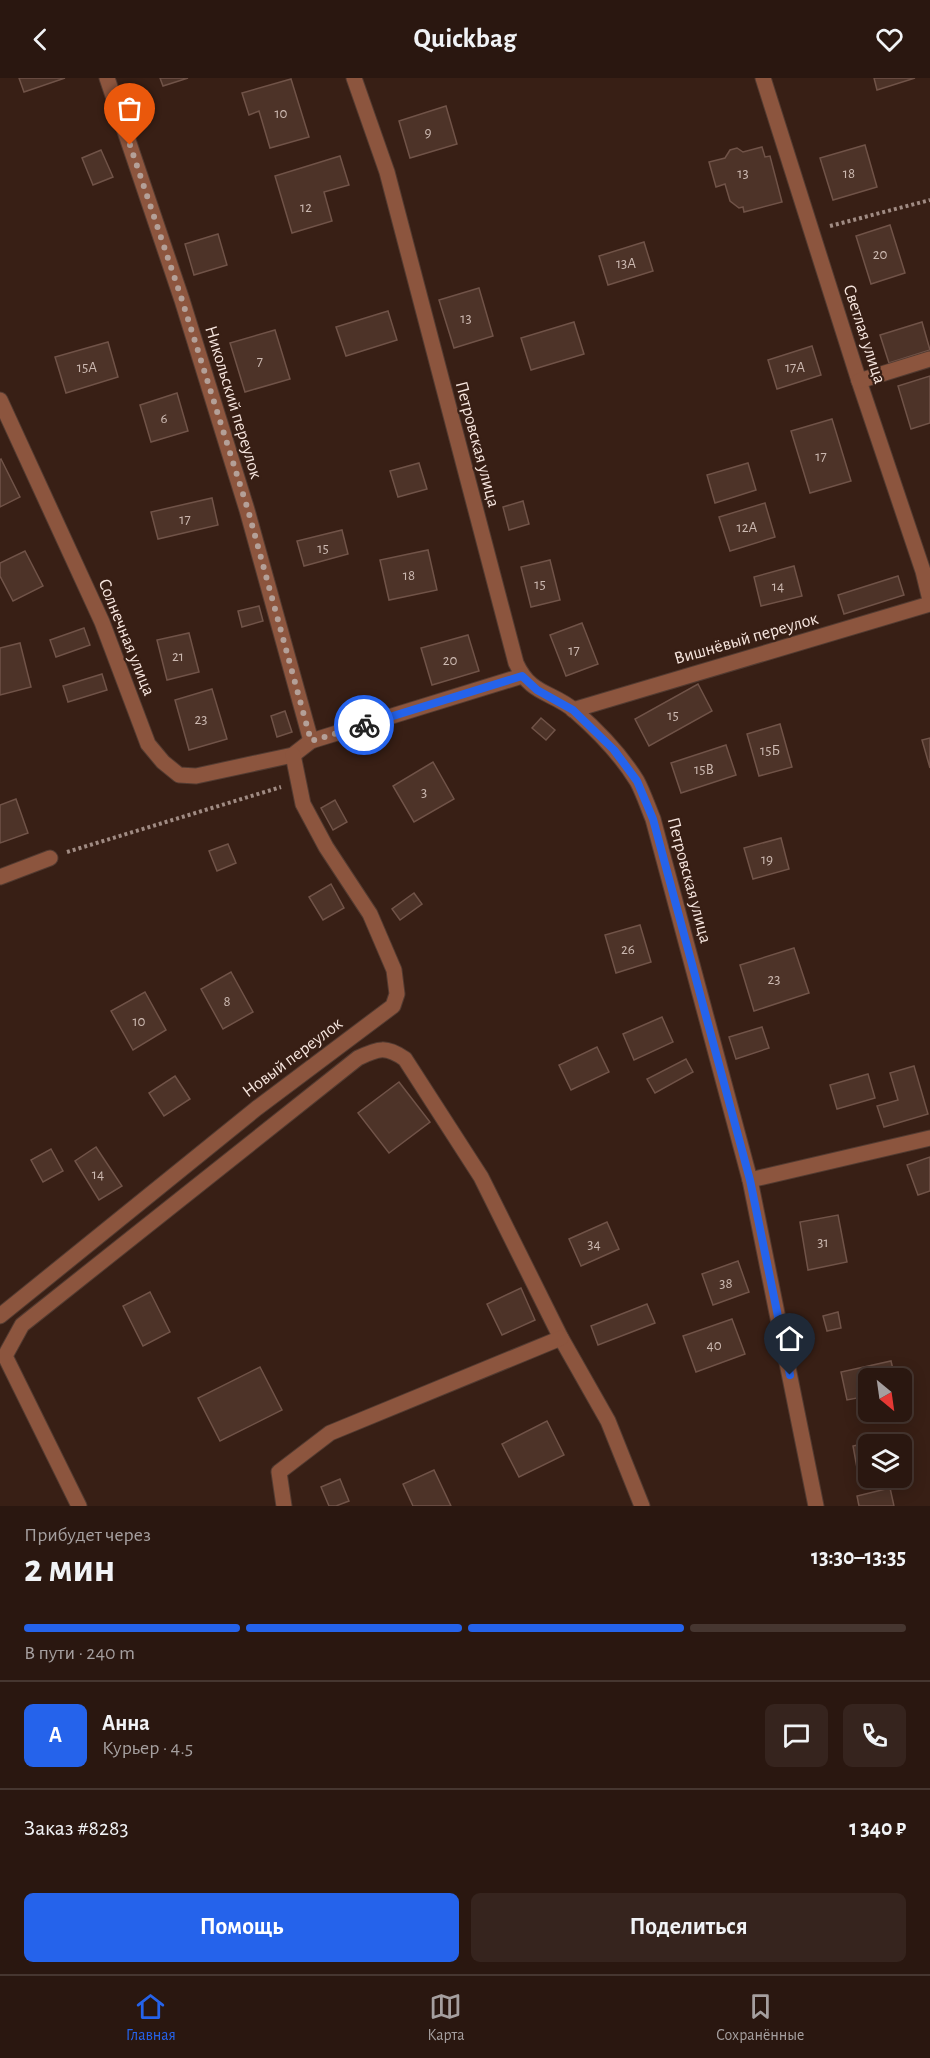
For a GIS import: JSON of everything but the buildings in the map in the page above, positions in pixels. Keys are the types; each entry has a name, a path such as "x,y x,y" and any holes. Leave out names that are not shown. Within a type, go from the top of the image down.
{"street":[{"name":"Никольский переулок","path":"107,78 182,300 248,510 311,741"},
{"name":"Петровская улица","path":"354,78 387,172 516,663 522,676 537,690 573,710 614,750 637,781 653,819 750,1180 816,1506"},
{"name":"Светлая улица","path":"763,78 859,381 923,571 930,602"},
{"path":"859,381 930,359"},
{"name":"Солнечная улица","path":"0,400 102,622 147,744 179,775 196,776 292,755"},
{"name":"Вишнёвый переулок","path":"573,710 930,602"},
{"path":"292,755 311,741 522,676"},
{"name":"Новый переулок","path":"0,1316 257,1108 393,1006 397,994 394,970 370,914 321,838 303,804 292,755"},
{"path":"0,877 50,858"},
{"path":"79,1506 5,1356 22,1325 358,1058 372,1051 391,1050 405,1059 482,1177 561,1338 608,1421 642,1506"},
{"path":"750,1180 930,1138"},
{"path":"284,1506 279,1472 330,1433 561,1338"}],"path":[{"path":"812,231 930,200"},
{"path":"50,858 298,782"}],"way so far":[{"path":"130,145 248,510 311,741 364,725"}],"route":[{"path":"364,725 522,676 537,690 573,710 614,750 637,781 653,819 750,1180 790,1375"}]}
